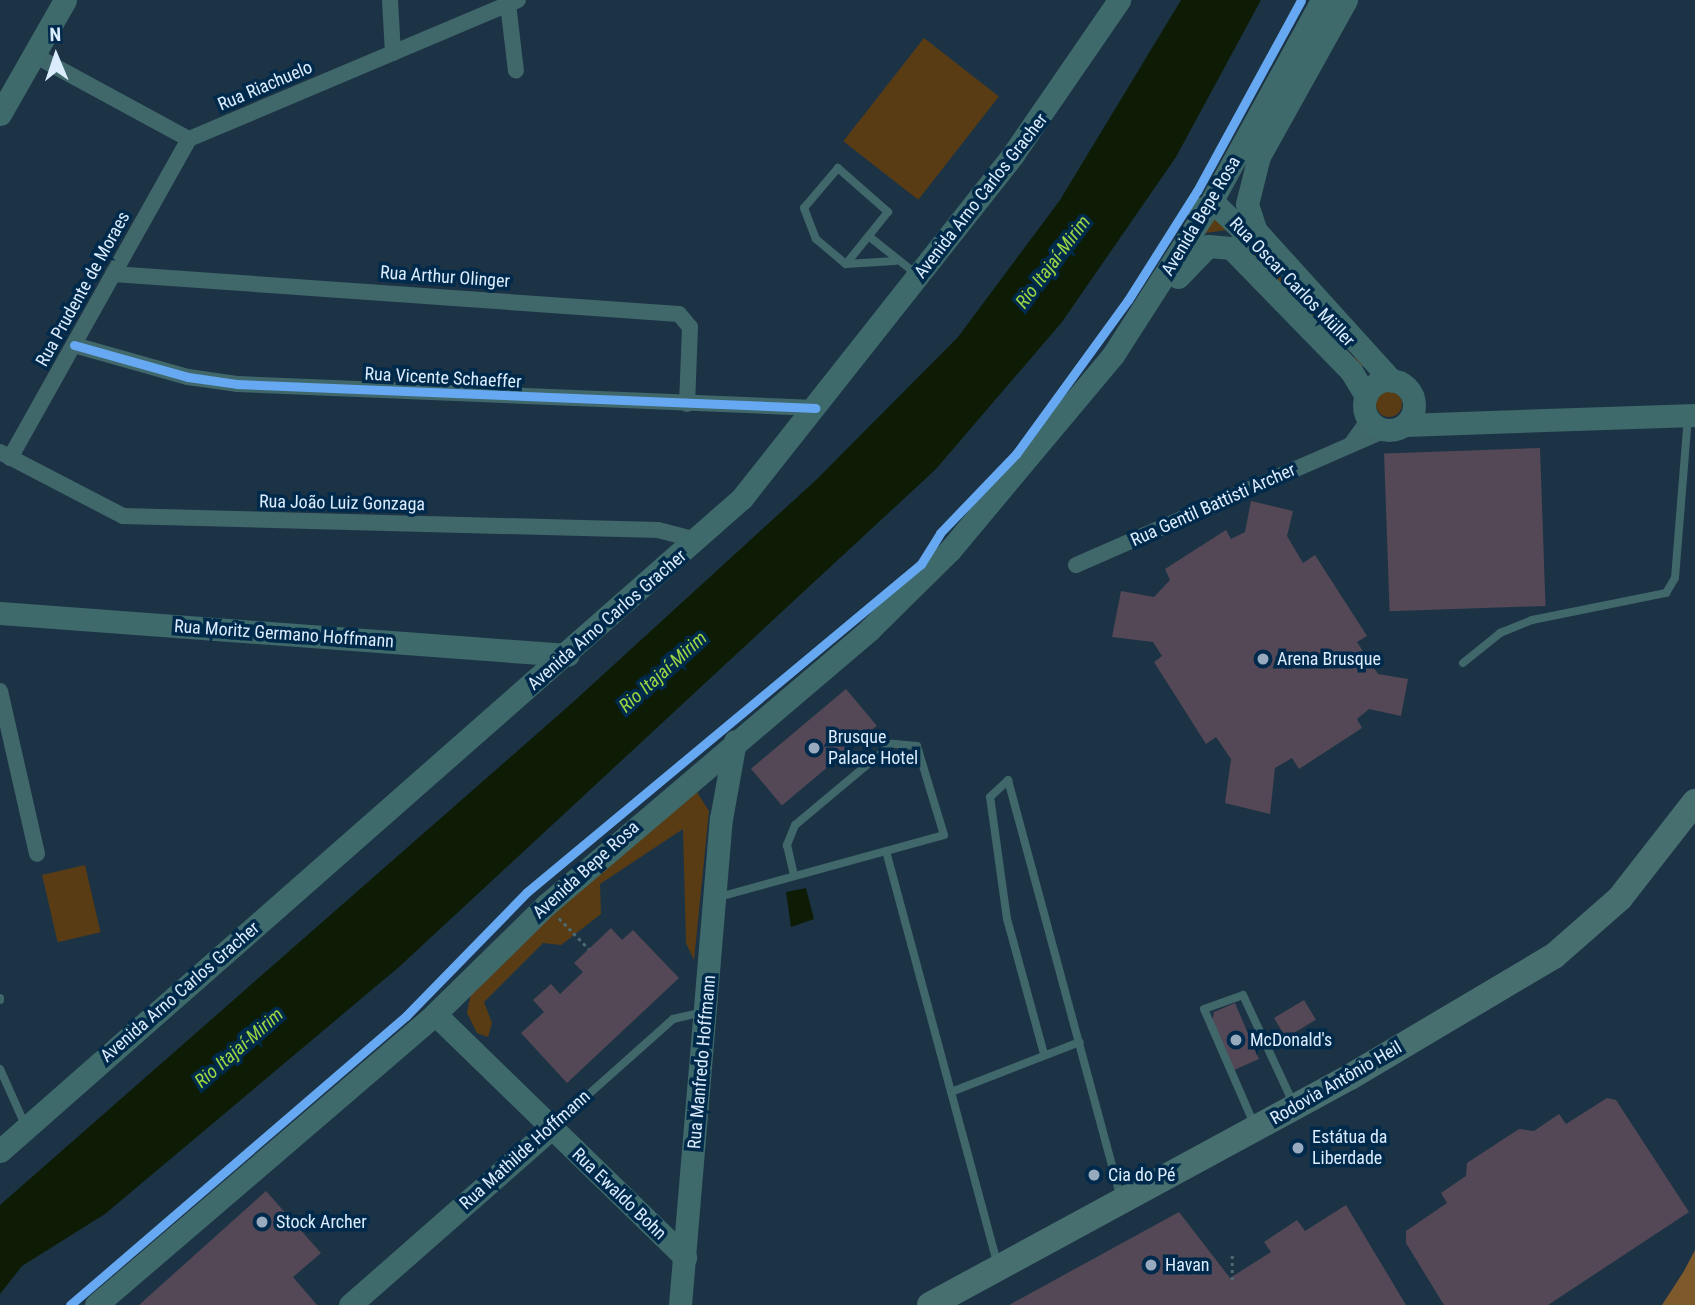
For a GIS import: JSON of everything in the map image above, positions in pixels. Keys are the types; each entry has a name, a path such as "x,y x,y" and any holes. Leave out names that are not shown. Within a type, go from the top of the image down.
{"main road":[{"name":"Avenida Arno Carlos Gracher","path":"0,1151 568,655 742,498 816,408 1057,95 1119,0"},
{"name":"Avenida Bepe Rosa","path":"1059,418 1160,258 1310,0"},
{"name":"Avenida Bepe Rosa","path":"96,1305 435,1014 682,785 912,591 1032,454 1113,355 1210,204 1322,0"},
{"name":"Rua Oscar Carlos Müller","path":"1346,0 1259,156 1247,204 1256,231 1392,381 1407,388 1414,402"},
{"path":"0,114 62,2"},
{"path":"1160,258 1171,253 1198,208 1210,204"},
{"name":"Rua Oscar Carlos Müller","path":"1210,204 1249,235 1354,349 1369,355"},
{"name":"Rua Oscar Carlos Müller","path":"1032,454 1074,422 1184,269 1218,244 1240,255 1298,313 1366,396"},
{"path":"1386,425 1366,396 1392,381"},
{"path":"1386,425 1414,402 1468,422"},
{"path":"1386,425 1691,415"},
{"name":"Rua Moritz Germano Hoffmann","path":"0,613 568,655"},
{"name":"Rua Manfredo Hoffmann","path":"680,1305 718,898 721,819 736,741"},
{"name":"Rua Manfredo Hoffmann","path":"682,785 714,787 721,819"},
{"name":"Rodovia Antônio Heil","path":"930,1305 1256,1129 1554,956 1620,898 1695,802"},
{"name":"Rua Ewaldo Bohn","path":"435,1014 685,1257"},
{"name":"Rua Mathilde Hoffmann","path":"350,1305 551,1129"}],"street":[{"path":"390,0 393,53"},
{"path":"513,2 516,71"},
{"name":"Rua Riachuelo","path":"189,139 513,2"},
{"path":"34,55 189,139"},
{"name":"Rua Prudente de Moraes","path":"5,455 74,345 189,139"},
{"name":"Rua Arthur Olinger","path":"113,274 678,314 690,327 687,404"},
{"name":"Rua Vicente Schaeffer","path":"74,345 209,381 816,408"},
{"name":"Rua Gentil Battisti Archer","path":"1076,565 1351,444 1386,425"},
{"name":"Rua João Luiz Gonzaga","path":"5,455 123,516 658,530 697,540"},
{"path":"0,691 37,854"}],"lane":[{"path":"846,264 888,219 887,207 838,167 814,190 806,220 835,261 846,264 895,261"},
{"path":"871,238 895,261 919,276"},
{"path":"1463,663 1500,633 1532,620 1642,603 1667,593 1675,578 1691,415"},
{"path":"718,898 944,835 922,752 910,742 892,744 795,825 788,845 794,875"},
{"path":"1044,1054 1007,919 990,797 1009,780 1121,1202"},
{"path":"886,850 999,1269"},
{"path":"1256,1129 1204,1009 1243,995 1295,1107"},
{"name":"Rua Mathilde Hoffmann","path":"551,1129 673,1019 690,1010 707,1013"},
{"path":"951,1092 1080,1042"},
{"path":"0,1069 26,1127"}],"path":[{"path":"557,916 590,949"},
{"path":"1232,1255 1232,1280"}],"shaded area":[{"path":"924,38 999,96 918,200 843,141"},
{"path":"1213,219 1234,226 1351,356 1367,363 1358,369 1227,230 1198,234"},
{"path":"1389,391 1398,395 1402,404 1398,413 1389,417 1380,413 1376,404 1380,395"},
{"path":"697,792 709,811 694,960 686,943 683,829 600,884 601,914 561,945 543,943 484,1002 492,1023 488,1037 477,1033 467,1013 471,993 574,890 686,794"},
{"path":"85,865 101,932 58,942 42,875"},
{"path":"1695,1250 1695,1305 1662,1305 1684,1271"}],"water":[{"name":"Rio Itajaí-Mirim","path":"1181,0 1261,0 1176,157 1062,322 936,469 399,967 105,1214 22,1266 0,1294 0,1205 572,703 816,480 958,337 1060,200"},
{"path":"806,888 814,919 791,927 786,892"}],"building":[{"path":"1540,448 1546,606 1390,611 1384,453"},
{"name":"Arena Brusque","path":"1251,501 1293,511 1287,536 1303,563 1315,555 1367,636 1357,642 1378,674 1408,679 1401,716 1369,709 1357,719 1362,728 1299,769 1292,758 1275,768 1270,814 1225,803 1231,759 1216,737 1206,744 1154,662 1162,656 1153,642 1112,637 1121,591 1154,597 1170,580 1165,569 1226,530 1231,539 1245,532"},
{"name":"Brusque Palace Hotel","path":"846,689 877,726 782,805 751,769"},
{"path":"611,928 622,940 633,930 679,978 567,1083 521,1033 544,1012 533,1000 551,984 560,994 583,972 574,963"},
{"path":"1304,1000 1316,1020 1286,1038 1274,1018"},
{"name":"McDonald's","path":"1235,1003 1259,1059 1234,1070 1212,1022 1214,1012"},
{"path":"1607,1098 1616,1100 1689,1212 1548,1305 1444,1305 1406,1243 1406,1231 1447,1203 1441,1193 1466,1176 1467,1163 1519,1129 1534,1131 1559,1114 1566,1124"},
{"name":"Stock Archer","path":"266,1191 321,1253 293,1277 317,1305 139,1305"},
{"name":"Havan","path":"1346,1205 1406,1305 1009,1305 1179,1212 1230,1278 1271,1252 1264,1242 1297,1220 1305,1231"}],"cycle path":[{"path":"70,1305 406,1016 527,892 921,564 940,533 1016,454 1128,300 1197,191 1301,0"},
{"path":"74,345 188,377 237,384 816,408"}],"place":[{"name":"Arena Brusque","path":"1263,659"},
{"name":"Brusque Palace Hotel","path":"814,748"},
{"name":"McDonald's","path":"1236,1040"},
{"name":"Estátua da Liberdade","path":"1298,1148"},
{"name":"Cia do Pé","path":"1094,1175"},
{"name":"Stock Archer","path":"262,1222"},
{"name":"Havan","path":"1151,1265"}]}
